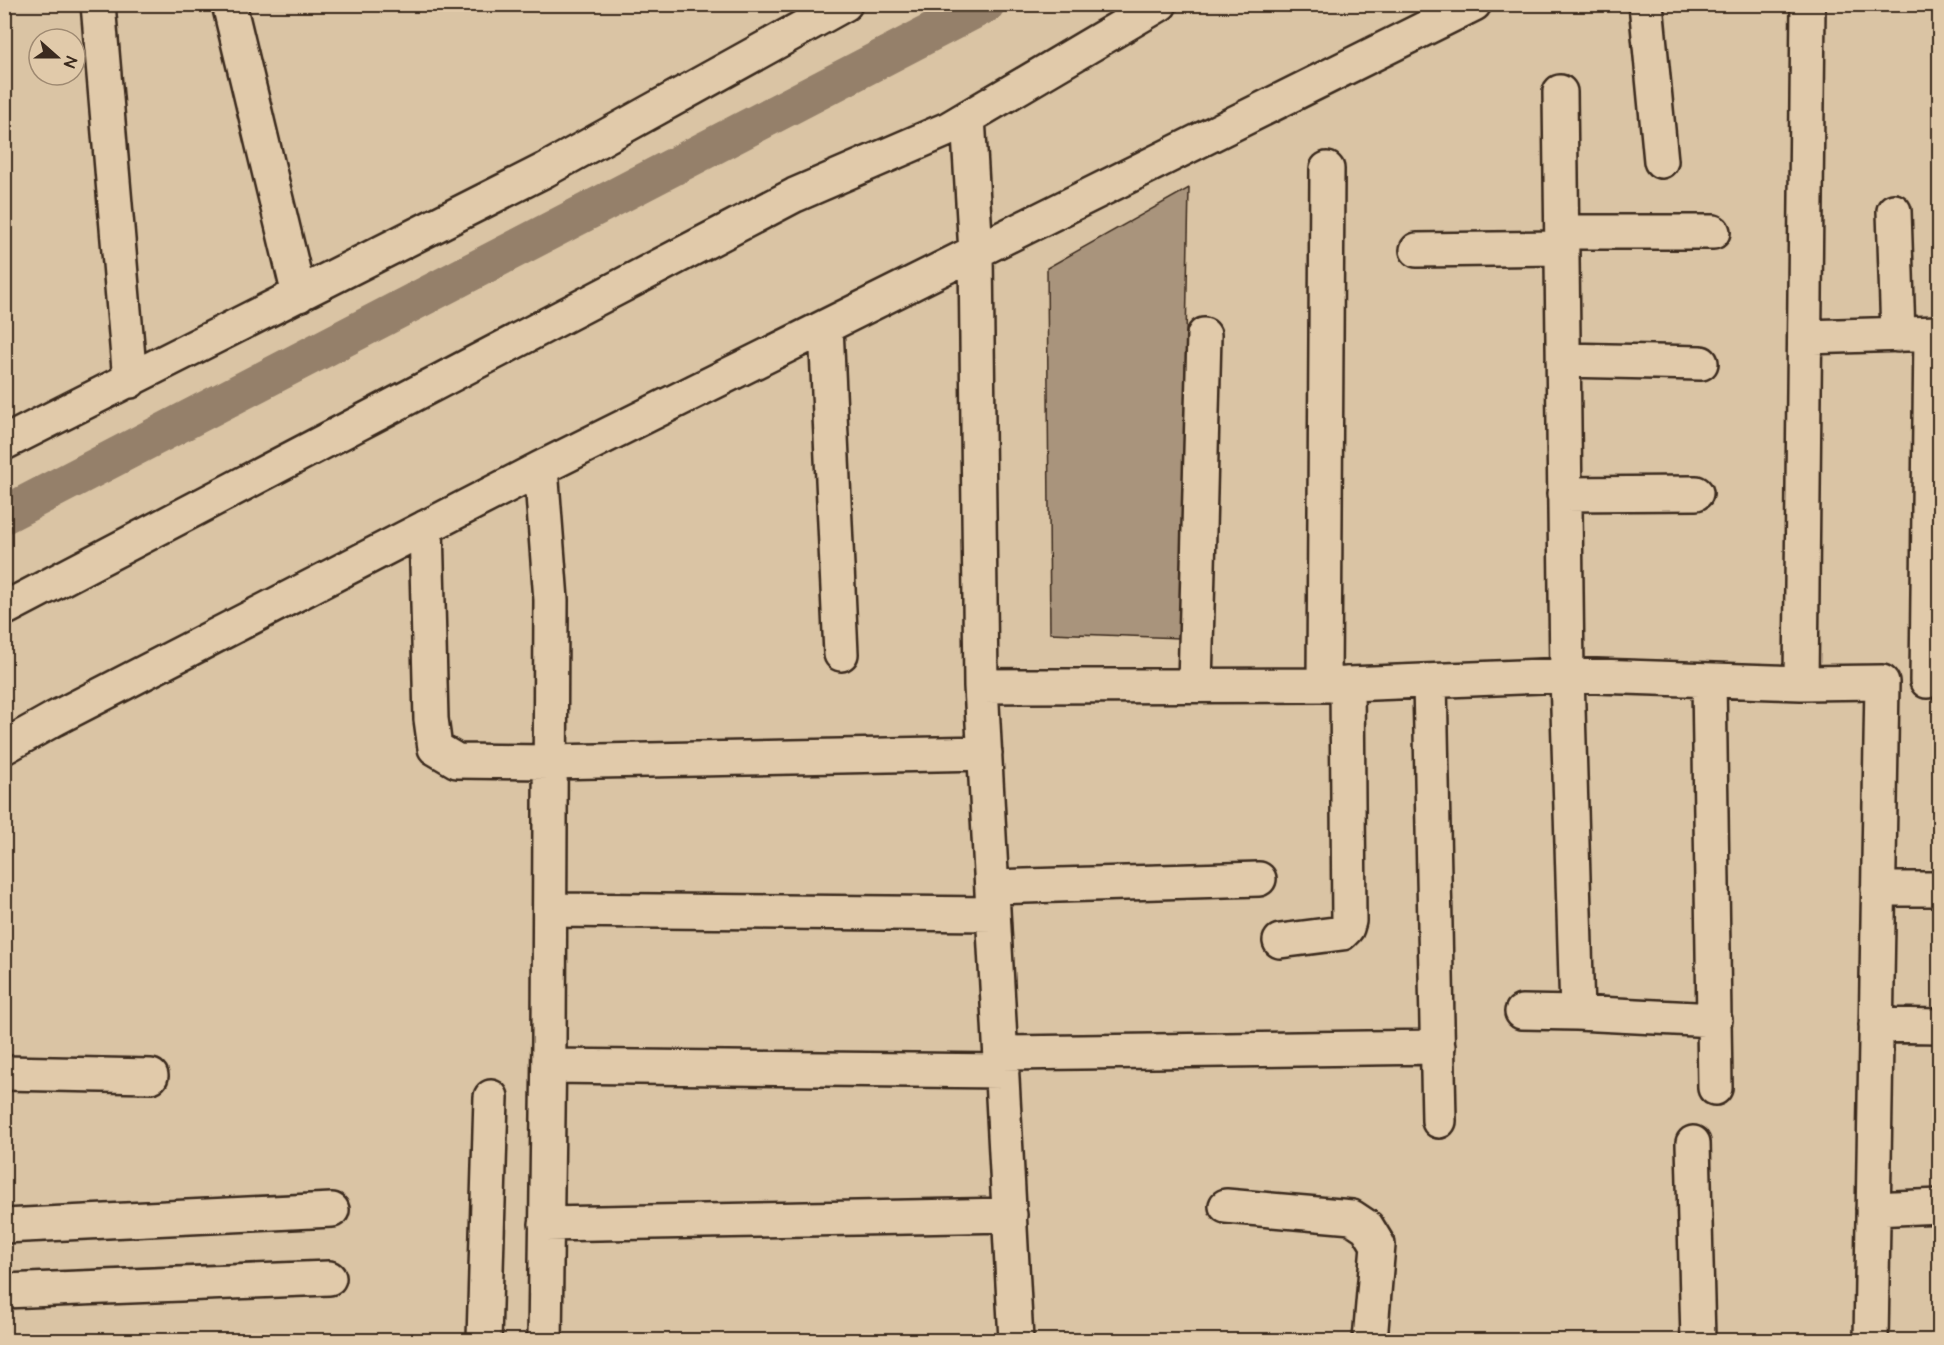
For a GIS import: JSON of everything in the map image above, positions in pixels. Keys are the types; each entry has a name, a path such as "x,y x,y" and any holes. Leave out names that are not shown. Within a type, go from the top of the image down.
{"street":[{"path":"98,4 130,381"},
{"path":"229,4 299,295"},
{"path":"4,443 545,170 845,4"},
{"path":"4,609 795,195 948,129 1160,4"},
{"path":"4,747 75,708 541,468 1474,4"},
{"path":"1646,4 1661,161"},
{"path":"1801,683 1808,4"},
{"path":"1560,93 1567,675 1576,1013"},
{"path":"968,117 976,253 981,686 1016,1341"},
{"path":"1281,942 1342,933 1349,921 1336,684 1327,169"},
{"path":"1894,211 1899,335"},
{"path":"1417,250 1713,232"},
{"path":"826,327 841,654"},
{"path":"981,686 1336,684 1567,675 1801,683 1933,680 1935,334 1805,337"},
{"path":"1195,685 1204,335"},
{"path":"1563,360 1701,363"},
{"path":"541,468 551,600 549,1066 544,1341"},
{"path":"1564,494 1696,493"},
{"path":"426,527 432,719 435,748 457,761 550,762 985,753"},
{"path":"1709,680 1716,1088"},
{"path":"1430,682 1439,1121"},
{"path":"1871,1341 1882,682"},
{"path":"550,910 993,900 1259,879"},
{"path":"1878,889 1940,889"},
{"path":"1522,1012 1714,1020"},
{"path":"1876,1025 1940,1026"},
{"path":"549,1066 1001,1062 1438,1047"},
{"path":"4,1073 151,1076"},
{"path":"484,1341 491,1097"},
{"path":"1693,1143 1698,1341"},
{"path":"1226,1206 1352,1217 1367,1227 1378,1245 1370,1341"},
{"path":"1873,1209 1940,1206"},
{"path":"4,1226 332,1210"},
{"path":"546,1224 1010,1215"},
{"path":"4,1291 329,1278"}],"building":[{"path":"1189,188 1180,638 1050,633 1047,268"}],"waterway":[{"path":"4,515 986,4"}]}
